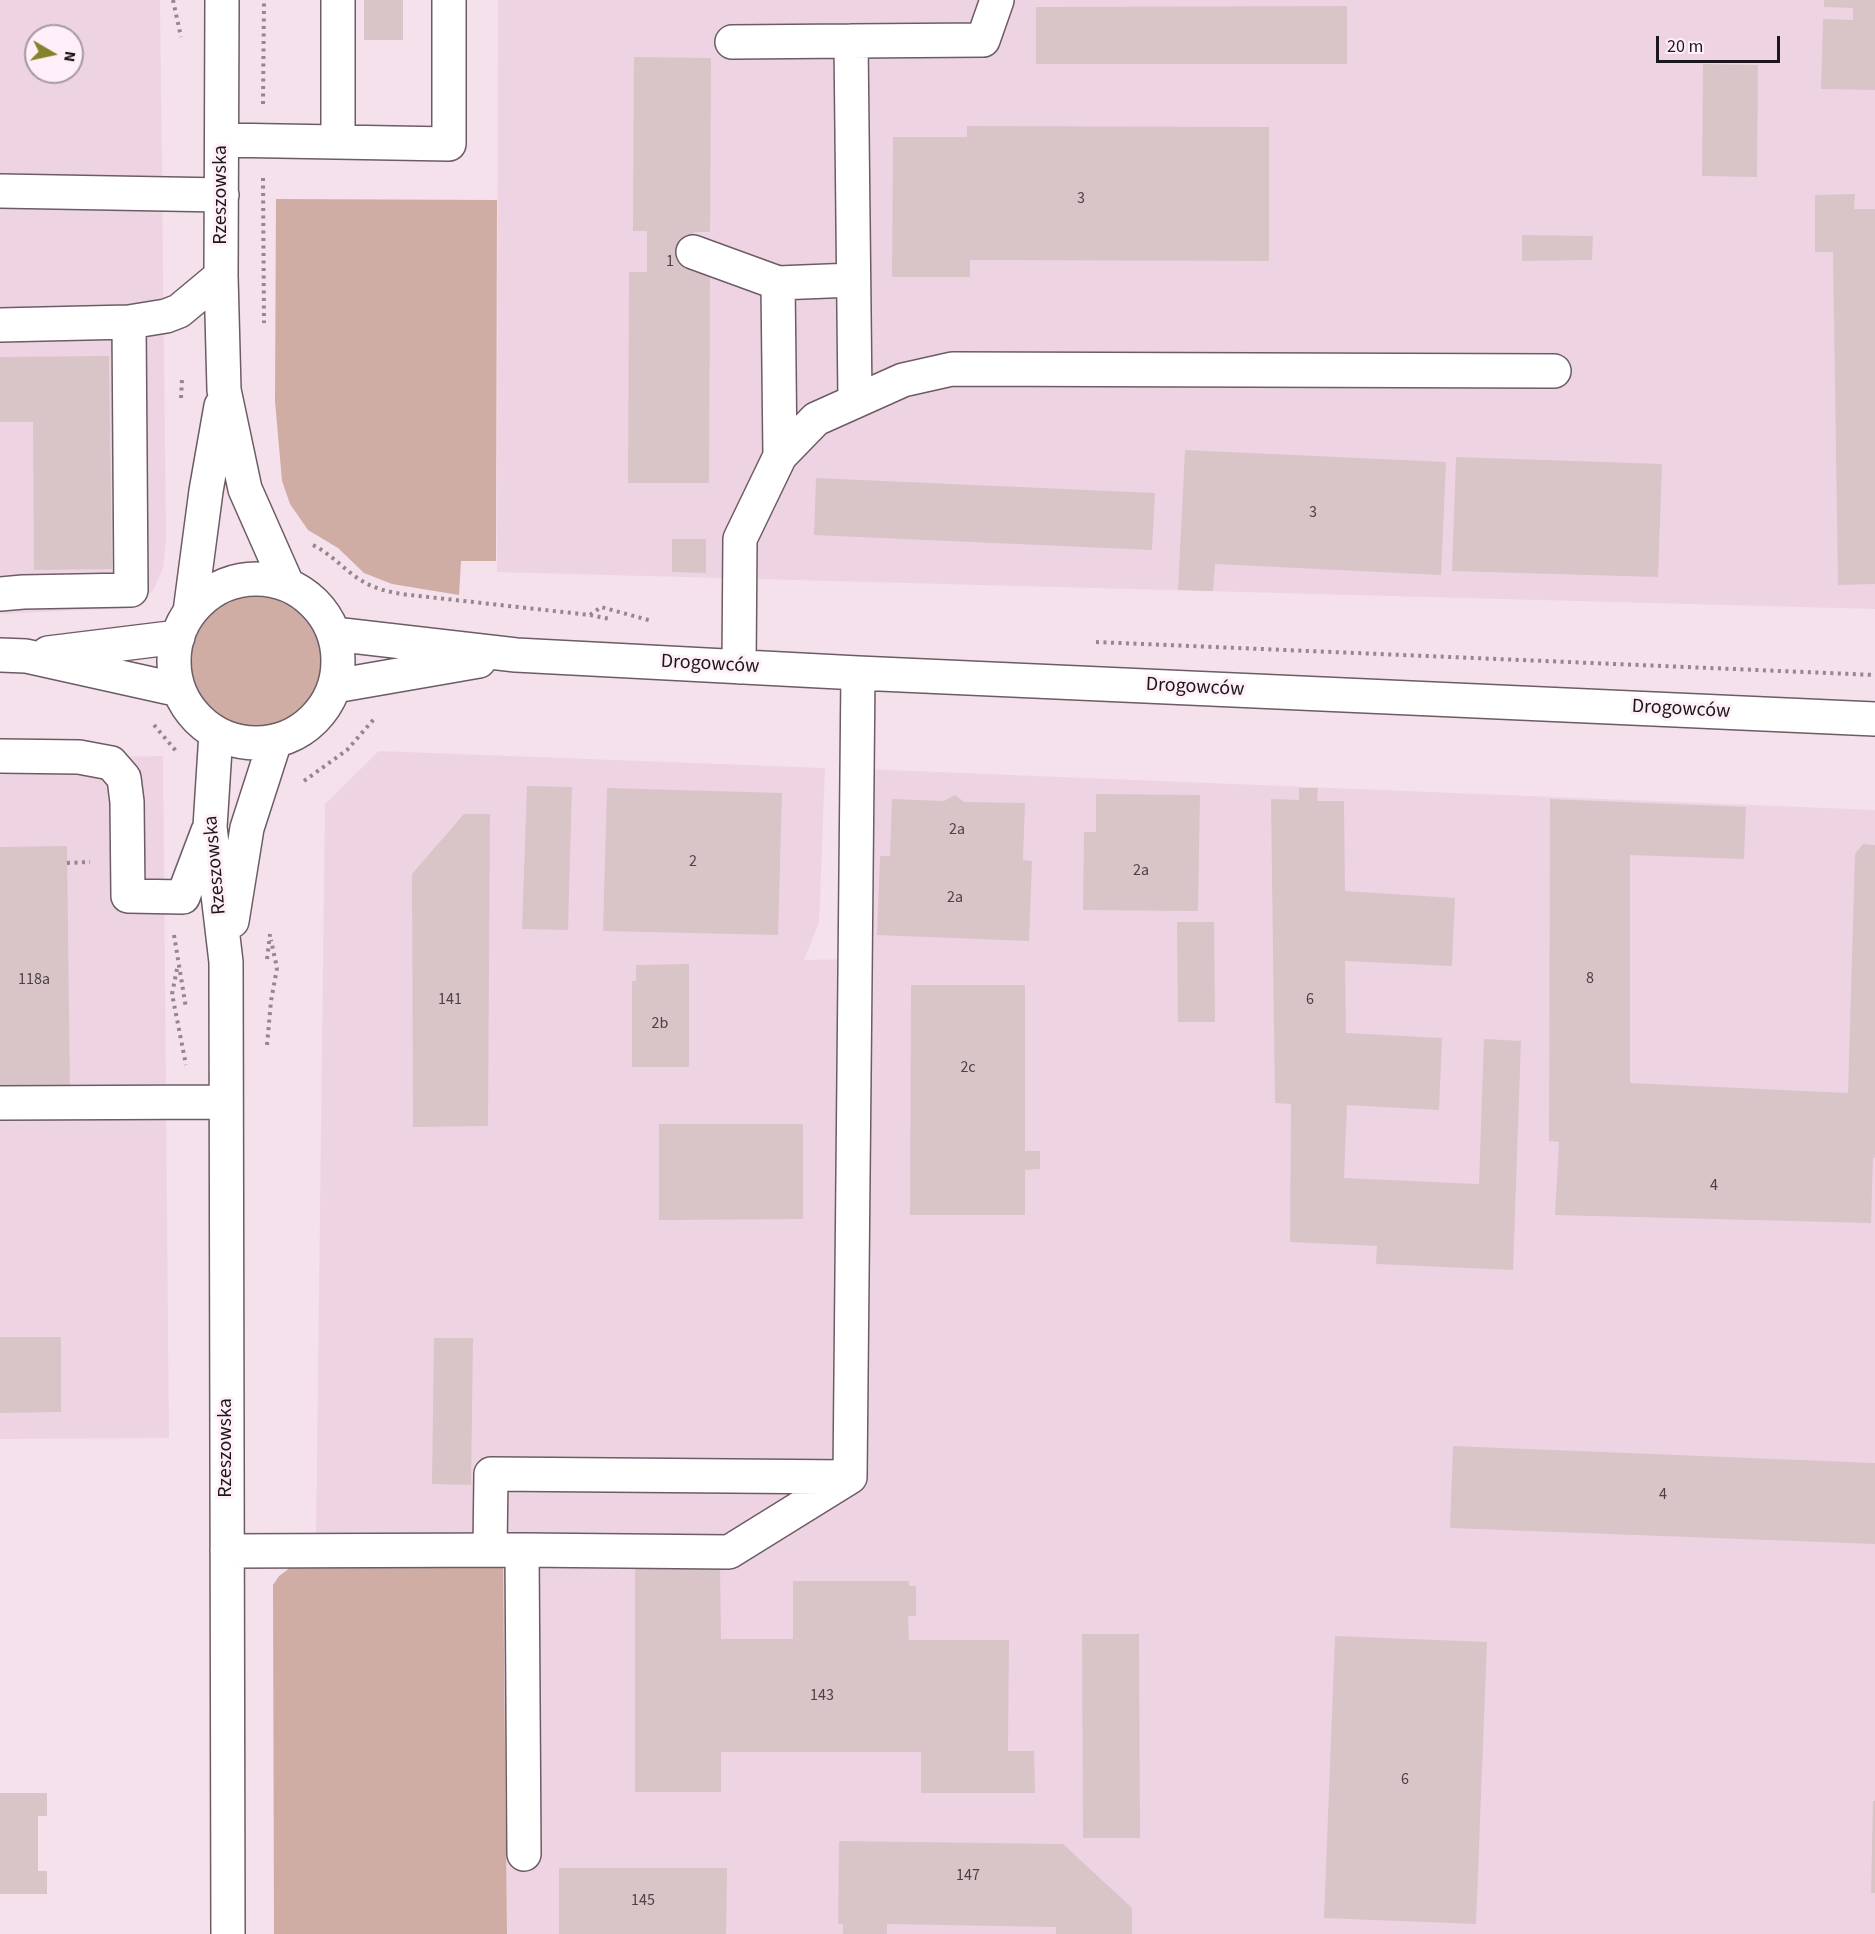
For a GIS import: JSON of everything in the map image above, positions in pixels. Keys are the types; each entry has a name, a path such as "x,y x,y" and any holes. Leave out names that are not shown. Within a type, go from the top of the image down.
{"street":[{"name":"Rzeszowska","path":"222,0 221,276 224,390 245,489 287,584"},
{"path":"338,0 338,142"},
{"path":"223,140 449,144 448,0"},
{"path":"732,42 983,40 997,0"},
{"path":"851,41 855,401"},
{"path":"16,191 222,195"},
{"path":"693,252 778,283 853,280"},
{"path":"0,325 129,322 166,316 179,311 221,276"},
{"path":"778,283 780,456"},
{"path":"0,594 131,590 129,322"},
{"path":"739,667 740,539 780,456 816,419 903,380 951,369 1554,371"},
{"name":"Rzeszowska","path":"184,624 224,390"},
{"path":"258,579 287,584 309,597 322,611 334,634 339,667 335,686 320,713 291,736 276,741 240,742 216,733 193,714 179,690 174,664 184,624 207,594 222,585 238,580 258,579"},
{"path":"13,656 184,624"},
{"name":"Drogowców","path":"334,634 516,656 1875,719"},
{"path":"13,656 179,690"},
{"name":"Drogowców","path":"335,686 516,656"},
{"path":"850,1477 858,673"},
{"name":"Rzeszowska","path":"216,733 210,827 226,962 228,1934"},
{"name":"Rzeszowska","path":"226,962 247,828 276,741"},
{"path":"0,756 78,747 111,763 124,778 127,802 128,896 183,897 210,827"},
{"path":"0,1103 225,1102"},
{"path":"490,1550 491,1474 850,1477"},
{"path":"227,1551 729,1552 850,1477"},
{"path":"522,1550 524,1854"}],"path":[{"path":"264,0 264,326"},
{"path":"305,539 366,583 400,594 590,615 601,607 657,623"},
{"path":"1087,642 1875,675"},
{"path":"296,788 347,750 380,714"},
{"path":"147,719 179,757"},
{"path":"67,863 79,863"}],"shaded area":[{"path":"0,0 160,0 166,539 163,568 153,591 128,608 0,614"},
{"path":"498,0 1875,0 1875,609 497,572"},
{"path":"276,199 497,200 496,561 461,561 459,595 392,584 364,573 338,548 308,530 290,504 282,481 275,401"},
{"path":"256,597 281,602 303,616 317,638 322,663 317,688 303,710 281,724 256,729 231,724 209,710 195,688 190,663 195,638 209,616 231,602"},
{"path":"379,751 825,768 819,923 804,960 860,959 864,769 1875,810 1875,1934 507,1934 503,1559 316,1536 325,804"},
{"path":"163,756 169,1438 0,1439 0,759"},
{"path":"503,1559 507,1934 274,1934 273,1585 279,1576 294,1565"}],"building":[{"path":"364,0 403,0 403,40 364,40"},
{"path":"1824,0 1875,0 1875,90 1821,89 1823,19 1853,20 1853,8 1824,7"},
{"path":"1347,6 1347,64 1036,64 1036,7"},
{"path":"634,57 711,58 710,232 694,232 693,272 710,272 709,483 628,483 629,272 647,272 647,231 633,231"},
{"path":"1703,64 1758,65 1757,177 1702,176"},
{"path":"967,126 1269,127 1269,261 970,260 970,277 892,277 893,137 967,137"},
{"path":"1855,194 1854,209 1875,209 1875,584 1838,585 1833,252 1815,252 1815,195"},
{"path":"1522,235 1593,236 1592,260 1522,261"},
{"path":"109,356 112,569 34,570 33,422 0,422 0,357"},
{"path":"1185,450 1446,462 1441,575 1215,564 1213,591 1178,590"},
{"path":"1456,457 1662,464 1658,577 1452,571"},
{"path":"816,478 1155,493 1152,550 814,535"},
{"path":"672,539 706,539 706,573 672,572"},
{"path":"527,786 572,787 568,930 522,929"},
{"path":"607,788 782,793 778,935 603,931"},
{"path":"1299,788 1318,788 1317,801 1344,801 1345,891 1455,898 1452,966 1345,961 1346,1033 1442,1038 1439,1110 1347,1105 1344,1178 1479,1184 1484,1039 1521,1041 1513,1270 1376,1264 1377,1246 1290,1242 1291,1104 1275,1103 1271,799 1299,800"},
{"path":"1096,794 1200,795 1198,911 1083,910 1084,832 1096,832"},
{"path":"955,795 964,802 1025,803 1023,860 1032,861 1029,941 877,935 880,856 890,856 892,799 944,801"},
{"path":"1550,799 1746,807 1744,859 1630,855 1630,1083 1848,1093 1855,854 1863,844 1875,845 1875,1158 1873,1157 1871,1223 1555,1215 1559,1142 1549,1141"},
{"path":"464,814 490,814 488,1126 413,1127 412,874"},
{"path":"67,846 70,1096 0,1097 0,847"},
{"path":"1177,922 1214,922 1215,1022 1178,1022"},
{"path":"689,964 689,1067 632,1067 632,981 636,981 636,965"},
{"path":"911,985 1025,985 1025,1151 1040,1151 1040,1169 1025,1170 1025,1215 910,1215"},
{"path":"659,1124 803,1124 803,1219 659,1220"},
{"path":"0,1337 61,1337 61,1412 0,1413"},
{"path":"434,1338 473,1338 471,1485 432,1484"},
{"path":"1453,1446 1875,1463 1875,1544 1450,1528"},
{"path":"635,1561 720,1561 721,1639 793,1639 793,1581 909,1581 909,1586 916,1586 916,1616 908,1616 909,1640 1009,1640 1008,1751 1034,1751 1035,1793 921,1793 921,1752 721,1752 721,1792 635,1792"},
{"path":"1082,1634 1139,1634 1140,1838 1083,1838"},
{"path":"1335,1636 1487,1642 1476,1924 1324,1918"},
{"path":"0,1793 47,1793 47,1816 38,1816 38,1871 47,1871 47,1894 0,1894"},
{"path":"1873,1801 1875,1801 1875,1893 1871,1893"},
{"path":"839,1841 1063,1844 1132,1908 1132,1934 1056,1934 1056,1927 887,1924 887,1934 843,1934 843,1924 838,1924"},
{"path":"559,1868 727,1868 726,1934 559,1934"}]}
